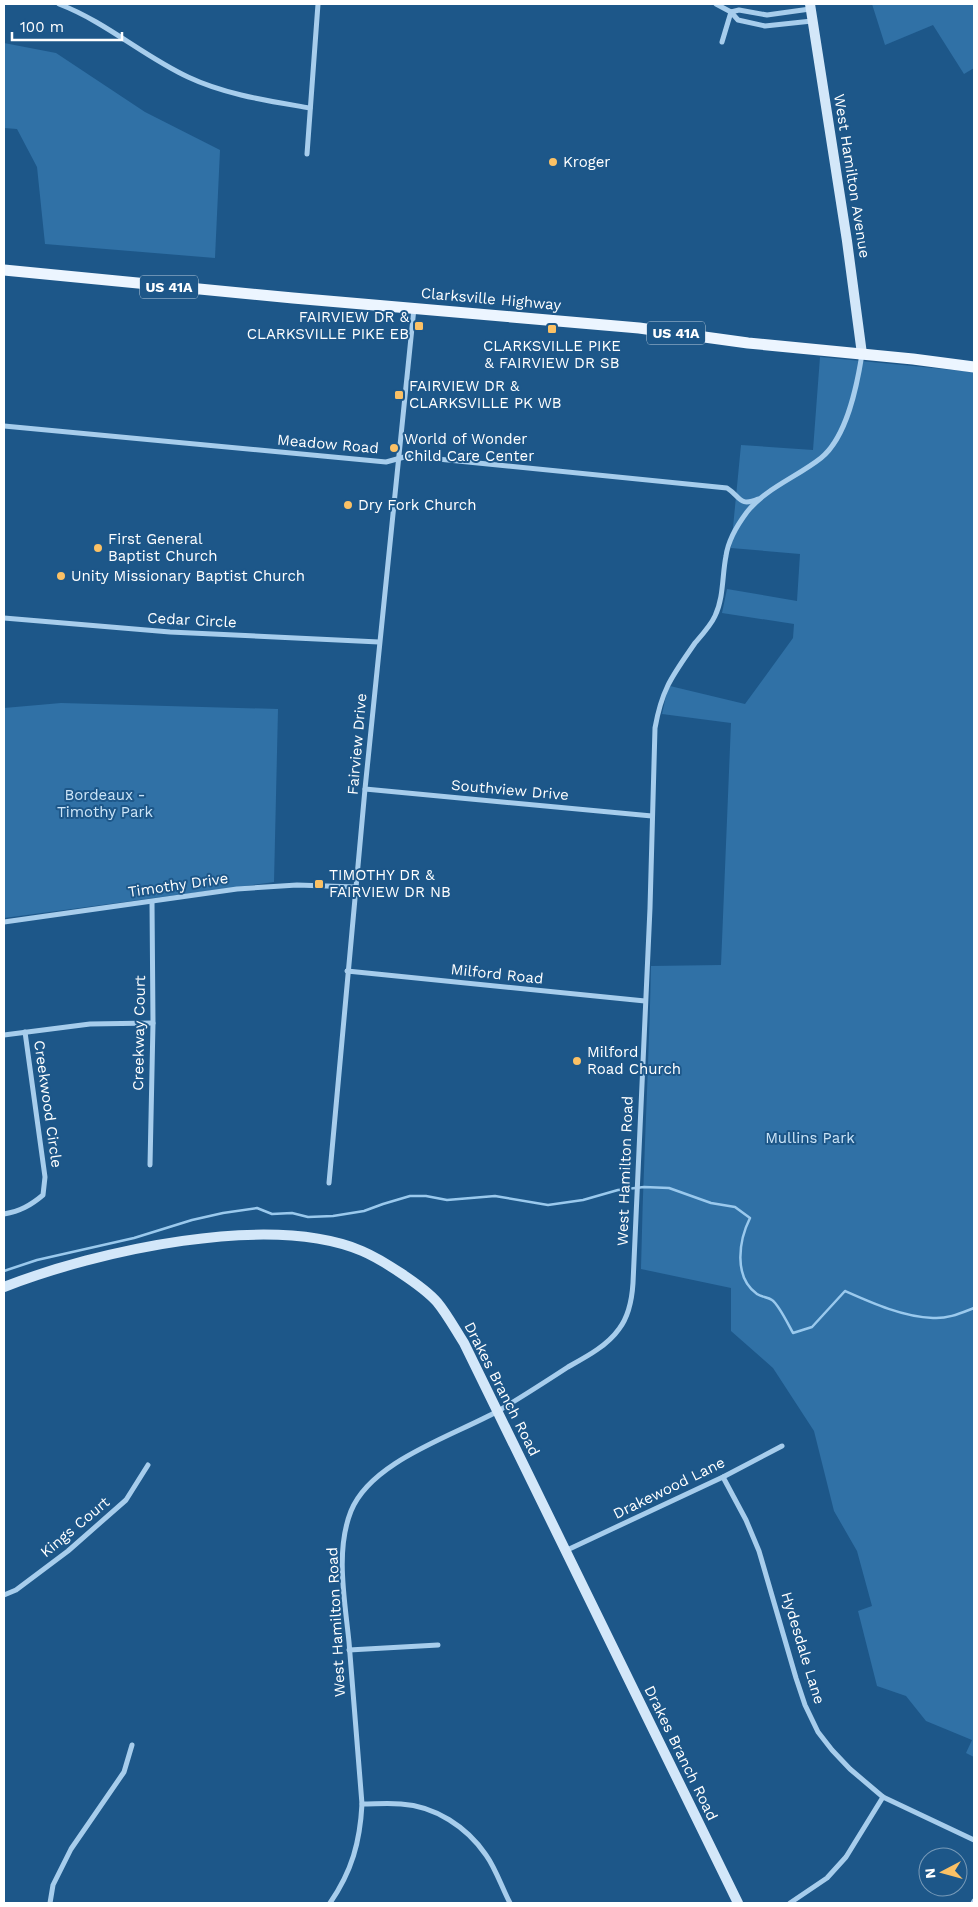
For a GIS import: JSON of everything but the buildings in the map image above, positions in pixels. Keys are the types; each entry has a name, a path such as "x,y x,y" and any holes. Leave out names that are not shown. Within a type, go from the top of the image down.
{"main road":[{"name":"Clarksville Highway","path":"4,270 266,296 639,328 767,345 862,354 974,368"}],"street":[{"path":"59,4 97,20 148,55 189,78 257,99 310,108"},
{"path":"307,154 318,4"},
{"path":"716,4 731,12 738,20 766,26 812,21"},
{"path":"731,12 739,10 776,15 810,6"},
{"name":"West Hamilton Avenue","path":"810,6 847,241 862,354"},
{"path":"722,42 731,12"},
{"path":"776,15 777,25"},
{"name":"Fairview Drive","path":"329,1183 347,971 414,308"},
{"name":"West Hamilton Road","path":"330,1903 344,1880 355,1855 360,1834 362,1804 344,1580 345,1531 351,1510 363,1490 378,1475 400,1460 497,1411 589,1355 612,1338 627,1314 632,1291 655,728 659,703 667,684 715,616 722,590 726,554 737,528 753,505 762,497 821,458 830,449 845,422 855,389 862,354"},
{"name":"Meadow Road","path":"4,426 386,462 408,456 727,488 743,502 750,502 762,497"},
{"name":"Cedar Circle","path":"4,618 170,632 379,642"},
{"name":"Southview Drive","path":"365,789 652,816"},
{"name":"Timothy Drive","path":"4,922 237,889 296,885 356,887"},
{"name":"Creekway Court","path":"150,1165 153,1022 152,902"},
{"name":"Milford Road","path":"347,971 645,1001"},
{"path":"4,1035 90,1024 153,1022"},
{"name":"Creekwood Circle","path":"4,1214 20,1211 43,1195 45,1177 25,1032"},
{"name":"Drakes Branch Road","path":"4,1287 97,1258 213,1237 256,1235 318,1238 362,1251 399,1272 436,1301 464,1343 738,1903"},
{"name":"Drakewood Lane","path":"565,1552 723,1477 782,1446"},
{"name":"Kings Court","path":"4,1595 23,1584 102,1523 126,1500 148,1465"},
{"name":"Hydesdale Lane","path":"723,1477 746,1520 759,1551 796,1678 805,1705 818,1732 850,1769 883,1798 974,1840"},
{"path":"349,1650 438,1645"},
{"path":"50,1903 53,1886 71,1849 124,1772 132,1745"},
{"path":"790,1903 827,1878 846,1857 883,1798"},
{"path":"362,1804 402,1804 430,1810 453,1822 472,1837 487,1856 510,1903"}],"green space":[{"path":"872,4 974,4 974,68 964,74 933,25 885,45"},
{"path":"4,43 56,53 145,112 220,150 215,258 45,244 37,167 17,129 4,128"},
{"name":"Mullins Park","path":"820,357 974,372 974,1757 966,1753 972,1740 926,1721 906,1696 877,1686 858,1611 872,1606 857,1551 834,1511 814,1431 773,1368 731,1331 731,1288 641,1269 651,966 721,965 731,723 662,714 670,686 745,704 793,638 794,624 722,613 727,589 797,601 800,554 731,548 741,445 813,450"},
{"name":"Bordeaux - Timothy Park","path":"61,703 278,709 274,882 4,918 4,708"}],"waterway":[{"path":"4,1271 37,1260 134,1238 192,1220 257,1208 272,1214 292,1213 308,1217 333,1216 364,1211 410,1196 426,1196 447,1200 495,1196 548,1205 583,1200 618,1190 644,1187 669,1188 711,1203 735,1207 750,1218 741,1247 740,1258 744,1278 749,1287 757,1294 775,1302 793,1333 812,1327 845,1291 888,1309 922,1317 944,1318 974,1308"}],"place":[{"name":"Kroger","path":"553,162"},
{"name":"FAIRVIEW DR & CLARKSVILLE PIKE EB","path":"419,326"},
{"name":"CLARKSVILLE PIKE & FAIRVIEW DR SB","path":"552,329"},
{"name":"FAIRVIEW DR & CLARKSVILLE PK WB","path":"399,395"},
{"name":"World of Wonder Child Care Center","path":"394,448"},
{"name":"Dry Fork Church","path":"348,505"},
{"name":"First General Baptist Church","path":"98,548"},
{"name":"Unity Missionary Baptist Church","path":"61,576"},
{"name":"TIMOTHY DR & FAIRVIEW DR NB","path":"319,884"},
{"name":"Milford Road Church","path":"577,1061"}]}
